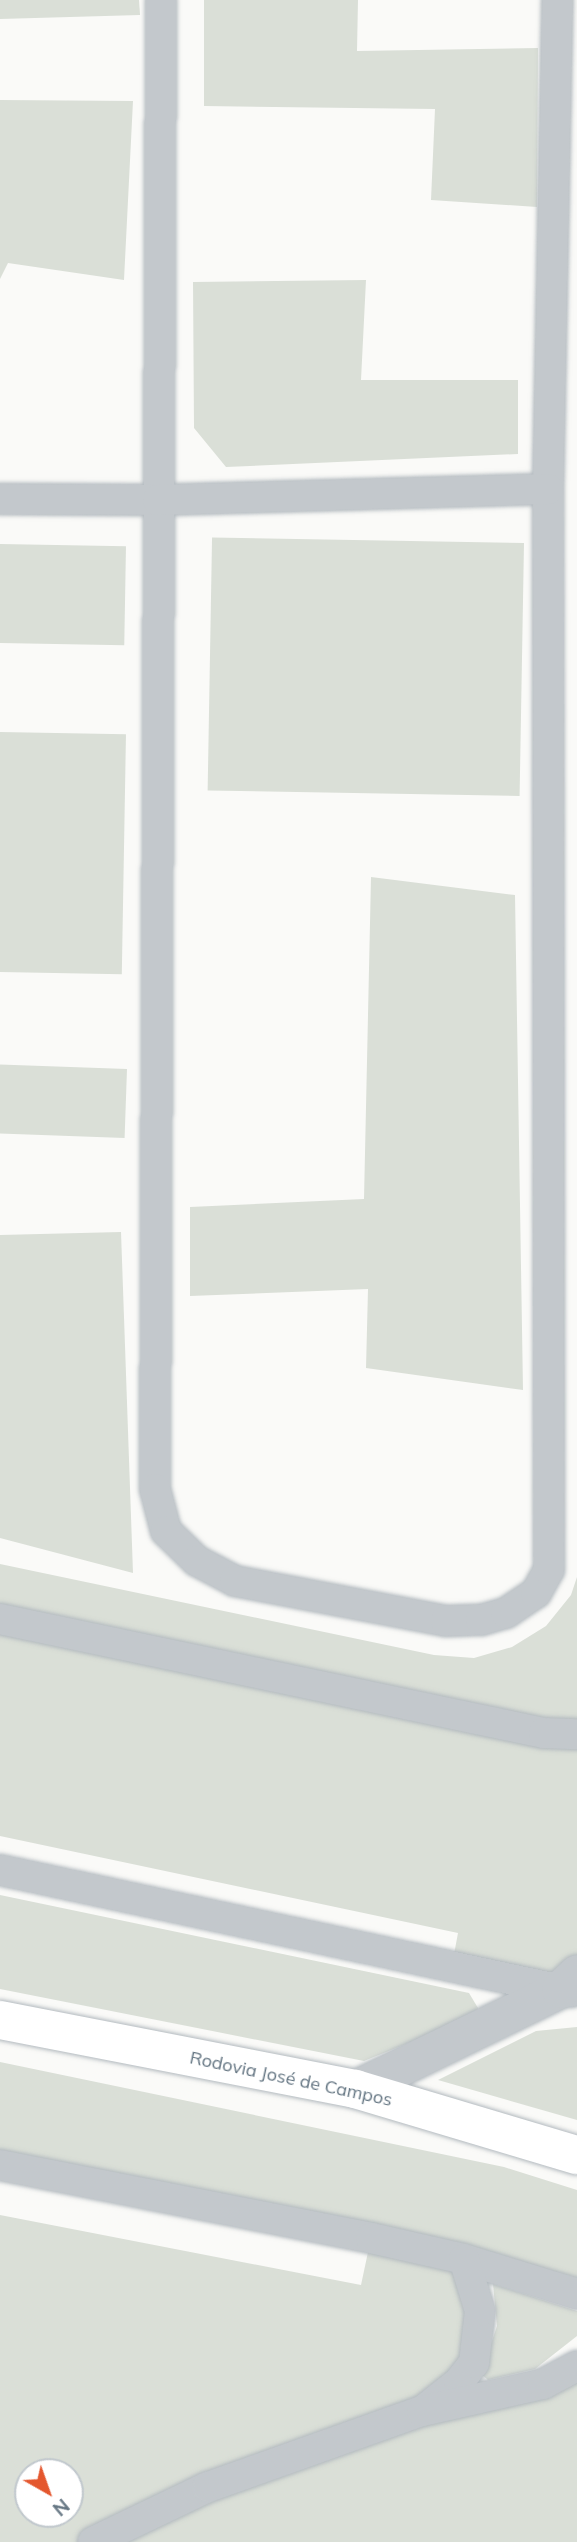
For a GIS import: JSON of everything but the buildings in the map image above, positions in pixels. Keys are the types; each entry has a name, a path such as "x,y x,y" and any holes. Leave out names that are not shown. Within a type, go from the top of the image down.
{"main road":[{"name":"Rodovia José de Campos","path":"0,2020 355,2089 577,2155"}],"street":[{"path":"161,0 155,1489 166,1531 197,1561 235,1581 446,1621 481,1620 506,1613 536,1593 549,1570 548,489 557,0"},
{"path":"0,499 158,500 548,489"},
{"path":"0,1619 544,1733 577,1734"},
{"path":"0,1870 571,1985"},
{"path":"355,2089 571,1985"},
{"path":"0,2165 464,2259 577,2294"},
{"path":"422,2411 459,2382 474,2363 480,2311 464,2259"},
{"path":"93,2542 208,2487 422,2411 521,2391 577,2366"}],"shaded area":[{"path":"0,0 139,0 140,15 0,19"},
{"path":"204,0 358,0 357,51 538,48 537,207 431,200 435,109 204,106"},
{"path":"0,100 133,101 124,280 8,263 0,279"},
{"path":"366,280 361,380 518,380 518,454 226,467 194,428 193,282"},
{"path":"212,538 524,543 520,796 208,791"},
{"path":"0,544 126,546 124,645 0,643"},
{"path":"0,732 126,734 122,974 0,972"},
{"path":"371,877 515,895 523,1390 366,1368 368,1289 190,1296 190,1207 364,1199"},
{"path":"0,1065 127,1069 125,1138 0,1134"},
{"path":"121,1232 133,1573 0,1538 0,1235"},
{"path":"0,1564 434,1655 474,1658 512,1647 546,1626 571,1595 577,1577 577,1973 560,1989 452,1965 458,1933 0,1836"},
{"path":"0,1895 469,1993 478,2008 475,2016 364,2061 0,1989"},
{"path":"577,2027 577,2120 438,2080 536,2031"},
{"path":"0,2062 504,2167 577,2190 577,2278 479,2250 0,2152"},
{"path":"0,2215 361,2285 371,2238 464,2259 479,2339 424,2410 577,2375 577,2542 0,2542"},
{"path":"493,2284 577,2311 577,2336 535,2369 488,2380 481,2374 497,2326"}]}
